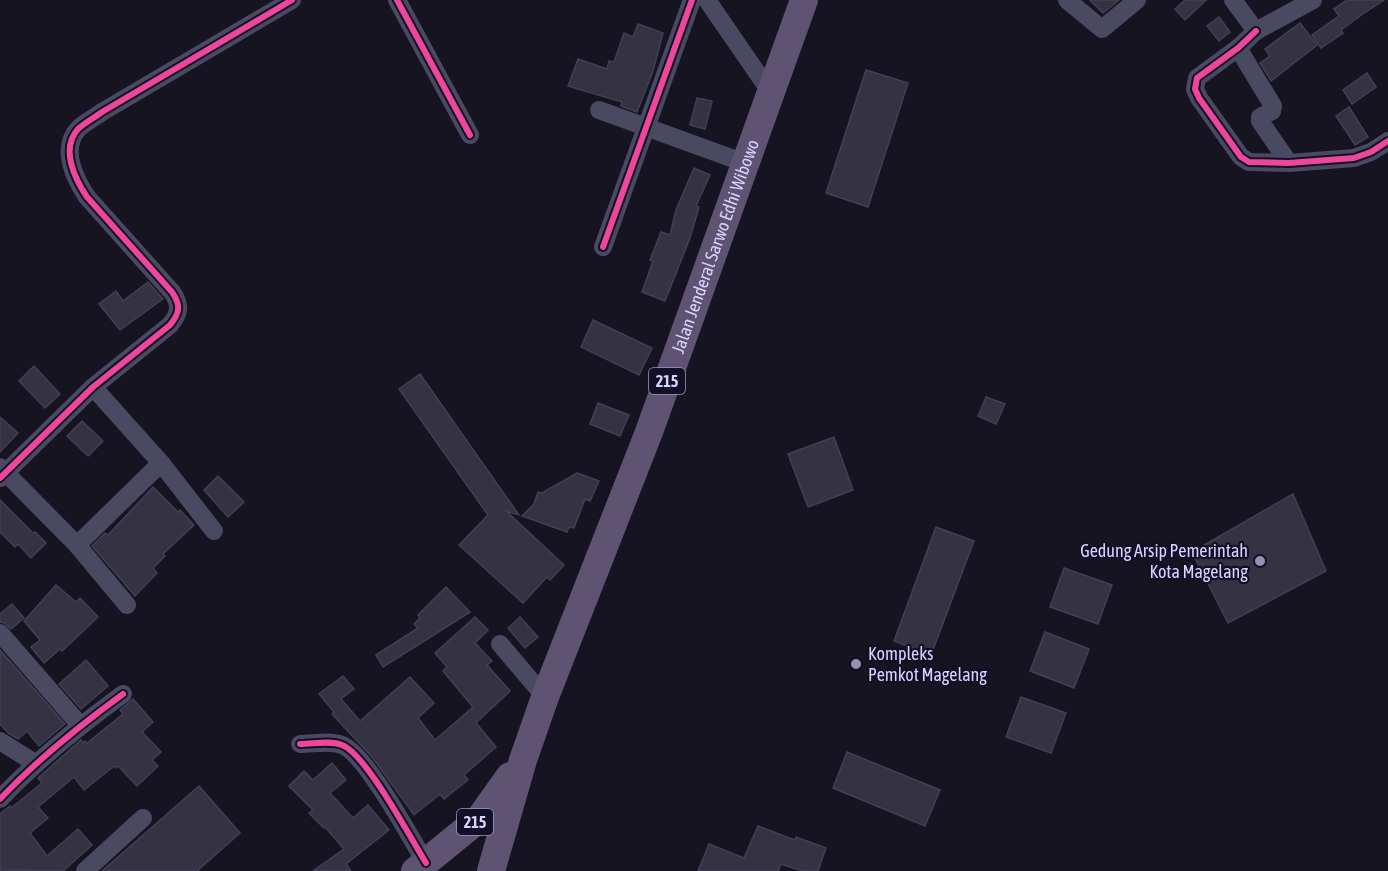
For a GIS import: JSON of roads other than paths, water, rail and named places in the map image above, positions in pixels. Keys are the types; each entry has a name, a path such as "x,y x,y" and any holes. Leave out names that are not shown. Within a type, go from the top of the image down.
{"main road":[{"name":"Jalan Jenderal Sarwo Edhi Wibowo","path":"491,870 523,760 545,697 649,432 804,0"},
{"name":"Jalan Jenderal Sarwo Edhi Wibowo","path":"429,861 480,818 523,760"},
{"name":"215","path":"429,861 463,847 475,849 491,870"}],"street":[{"path":"127,605 77,544 2,473 93,387 170,325 176,318 179,308 172,292 87,197 72,169 71,145 77,130 102,112 292,0"},
{"path":"397,0 470,135"},
{"path":"603,247 692,0"},
{"path":"707,0 771,93"},
{"path":"1067,0 1102,29 1137,0"},
{"path":"1233,0 1256,31"},
{"path":"1313,0 1256,31 1238,48 1197,78 1195,89 1199,98 1244,160 1249,162 1289,163 1354,158 1371,152 1388,141"},
{"path":"1238,48 1272,106 1272,111 1260,117 1260,121 1289,163"},
{"path":"599,110 745,164"},
{"path":"93,387 161,463 214,531"},
{"path":"77,544 161,463"},
{"path":"0,633 80,725"},
{"path":"500,644 545,697"},
{"path":"0,799 35,763 80,725 123,694"},
{"path":"0,741 35,763"},
{"path":"300,744 335,743 345,746 354,753 371,774 429,861"},
{"path":"85,871 143,818"}],"place":[{"name":"Gedung Arsip Pemerintah Kota Magelang","path":"1260,561"},
{"name":"Kompleks Pemkot Magelang","path":"856,664"}]}
